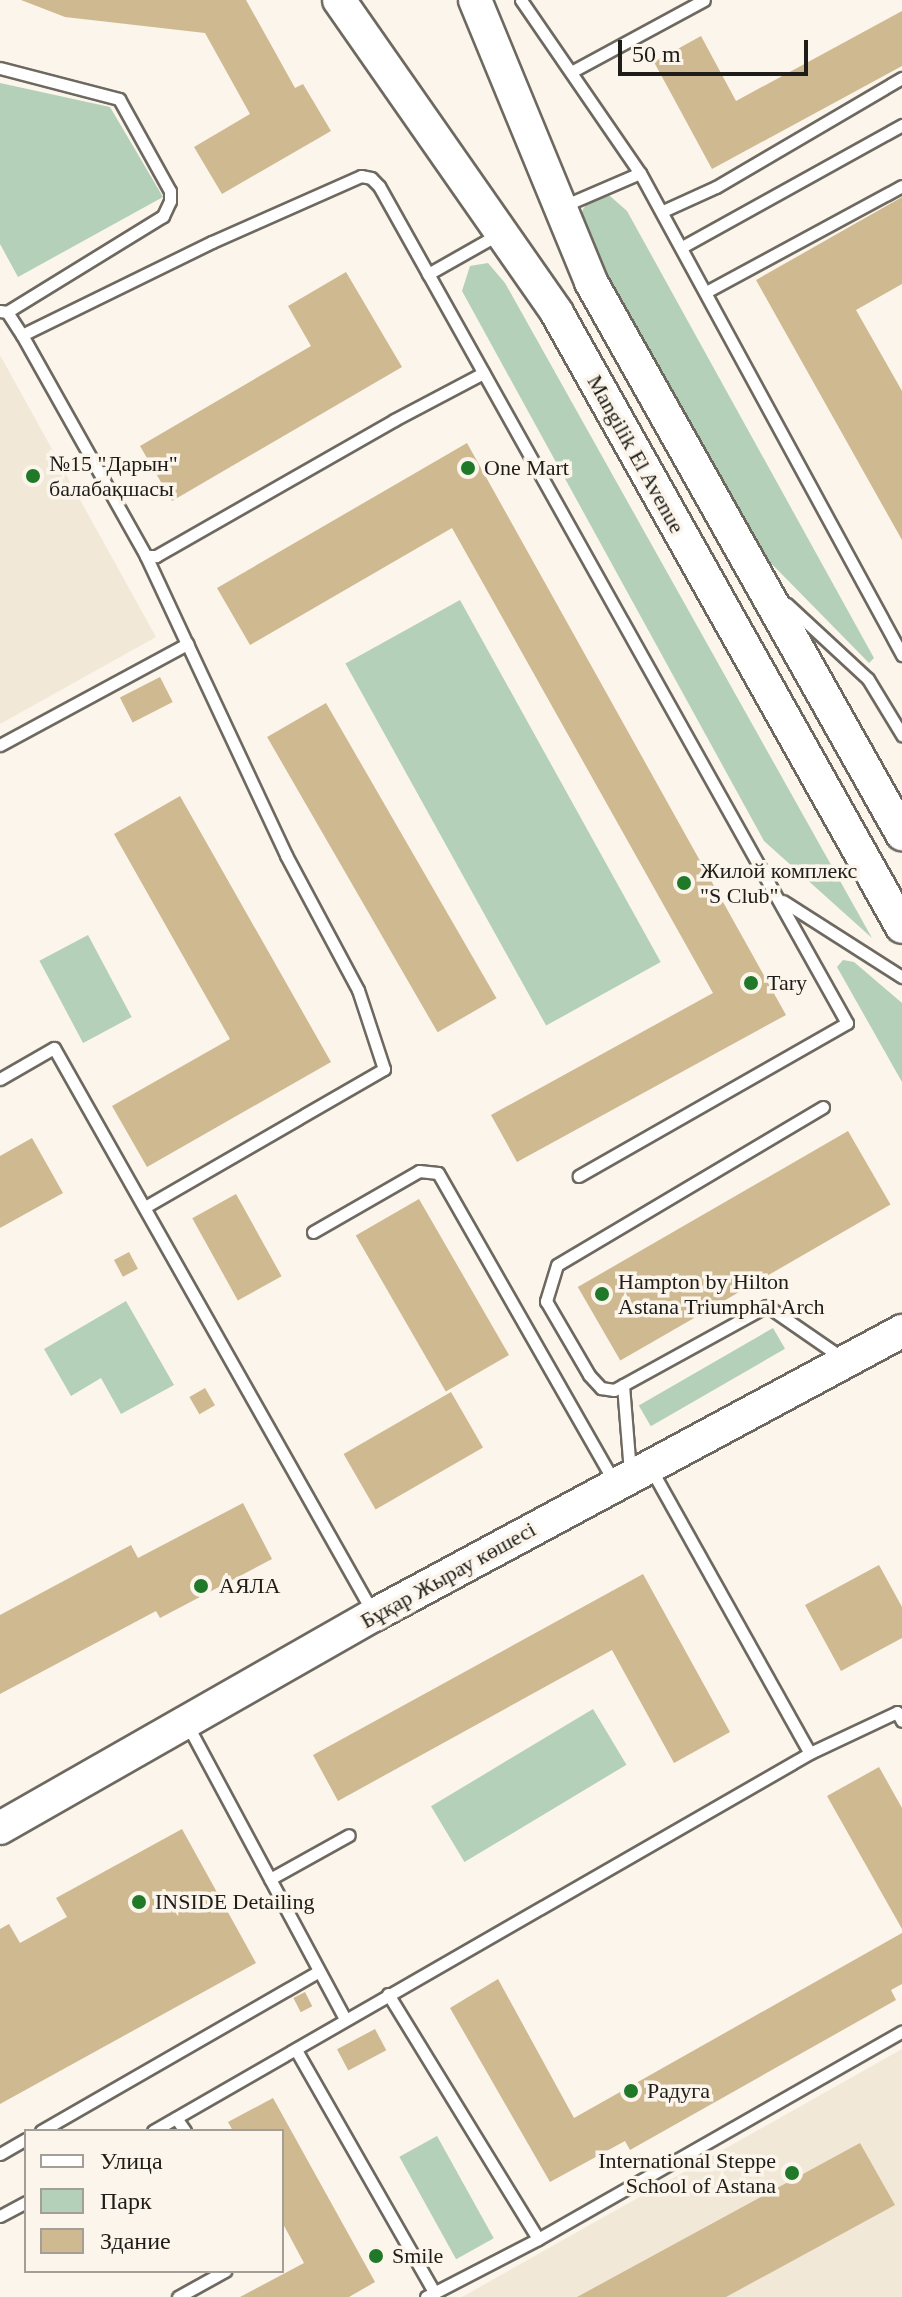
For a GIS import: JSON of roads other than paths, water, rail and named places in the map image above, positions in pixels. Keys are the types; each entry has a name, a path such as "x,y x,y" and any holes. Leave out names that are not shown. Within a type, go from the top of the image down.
{"main road":[{"name":"Mangilik El Avenue","path":"339,0 557,313 902,927"},
{"name":"Mangilik El Avenue","path":"475,0 591,282 902,834"},
{"name":"Бұқар Жырау көшесі","path":"0,1828 374,1615 844,1360 893,1339"}],"lane":[{"path":"521,0 663,211 902,655"},
{"path":"571,72 704,0"},
{"path":"0,68 119,99 170,191 170,201 163,216 3,312 22,335 146,556 286,855 358,990 384,1069 145,1207"},
{"path":"663,211 716,187 902,78"},
{"path":"682,247 902,125"},
{"path":"561,207 640,173"},
{"path":"22,335 212,242 361,176 371,178 379,186 847,1023 579,1176"},
{"path":"706,292 902,186"},
{"path":"428,274 501,232"},
{"path":"146,556 156,556 394,420 483,373"},
{"path":"757,577 868,679 902,735"},
{"path":"0,745 187,644"},
{"path":"779,899 902,977"},
{"path":"0,1079 54,1048 374,1615"},
{"path":"823,1107 557,1265 546,1301 589,1375 601,1388 614,1390 767,1306 844,1360"},
{"path":"313,1232 419,1171 438,1173 810,1753"},
{"path":"623,1385 631,1475"},
{"path":"157,2129 810,1753 897,1712 902,1721"},
{"path":"186,1722 345,2019"},
{"path":"270,1879 349,1835"},
{"path":"44,2129 318,1972"},
{"path":"388,1994 538,2239"},
{"path":"296,2050 430,2295 538,2239 902,2031"},
{"path":"176,2118 184,2129"},
{"path":"0,2154 24,2140"},
{"path":"0,2216 24,2203"},
{"path":"178,2297 221,2273"}],"place":[{"name":"One Mart","path":"468,468"},
{"name":"№15 \"Дарын\" балабақшасы","path":"33,476"},
{"name":"Жилой комплекс \"S Club\"","path":"684,883"},
{"name":"Tary","path":"751,983"},
{"name":"Hampton by Hilton Astana Triumphal Arch","path":"602,1294"},
{"name":"АЯЛА","path":"201,1586"},
{"name":"INSIDE Detailing","path":"139,1902"},
{"name":"Радуга","path":"631,2091"},
{"name":"International Steppe School of Astana","path":"792,2173"},
{"name":"Smile","path":"376,2256"}]}
